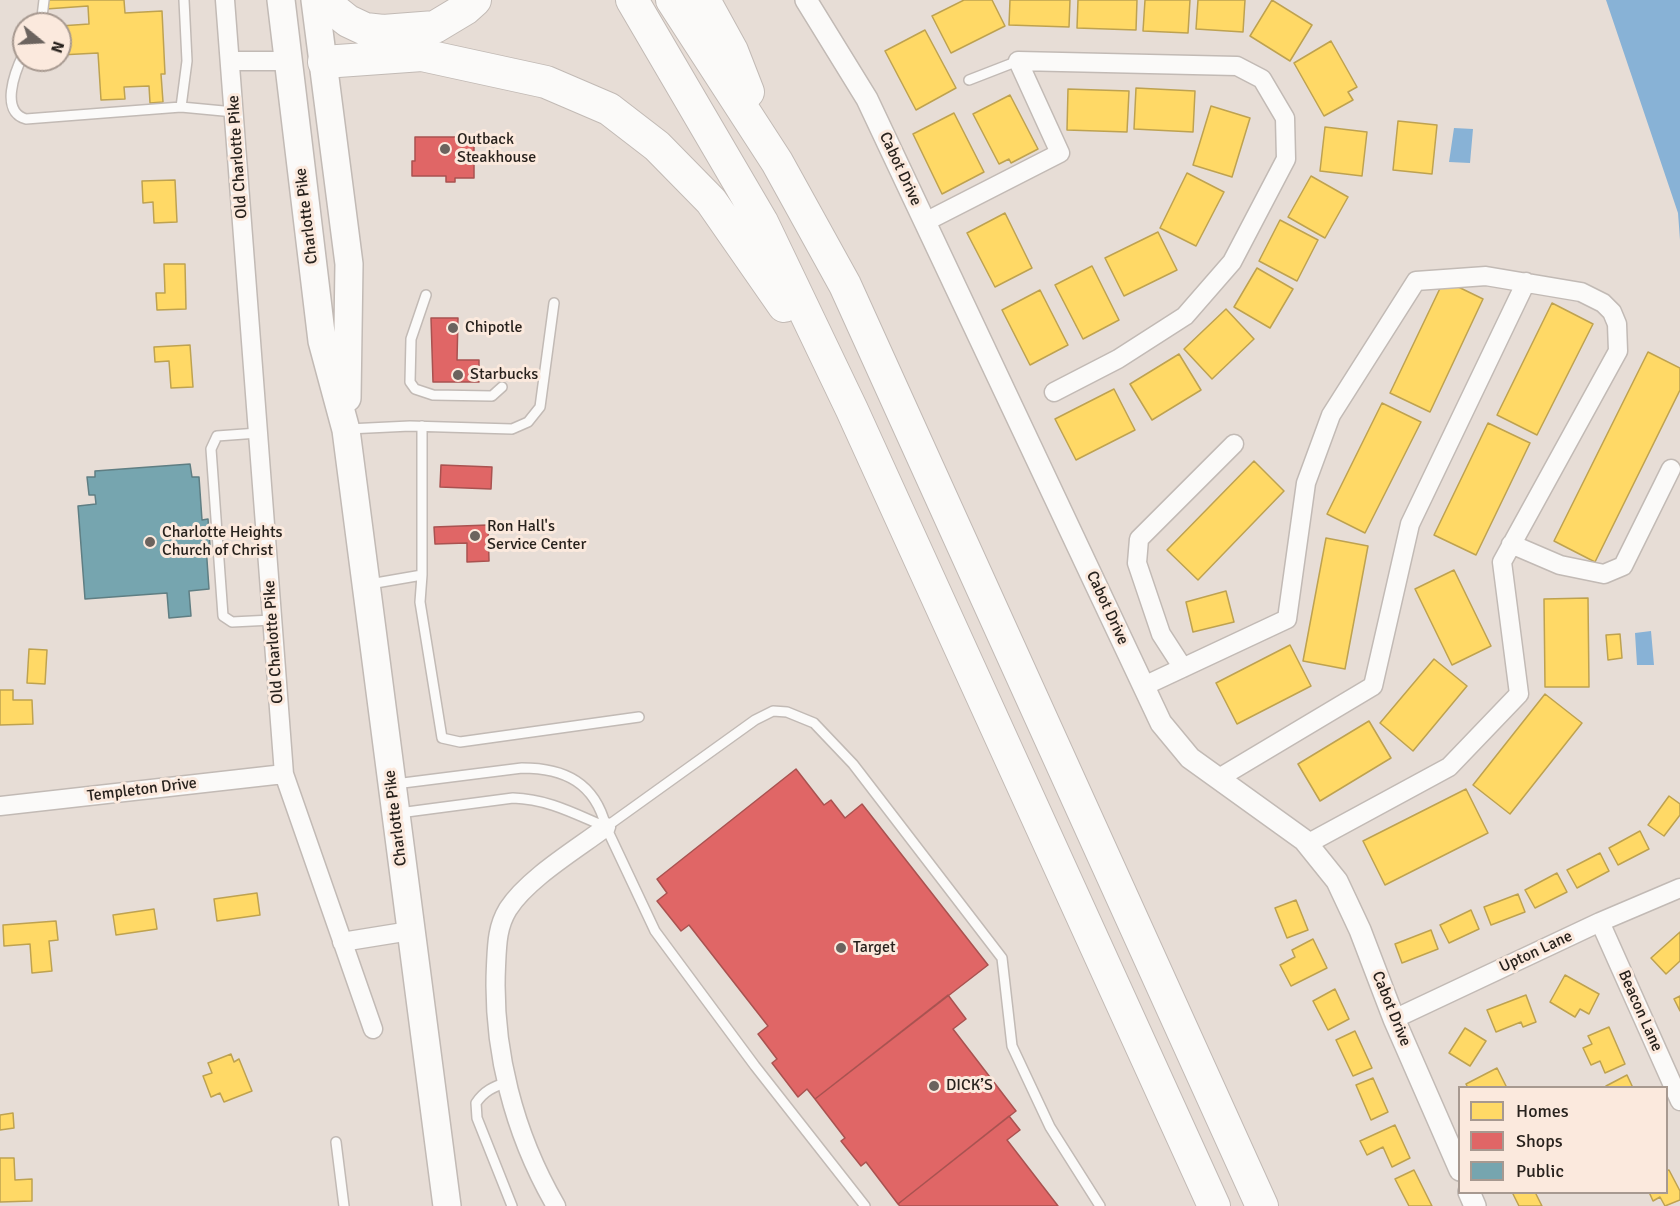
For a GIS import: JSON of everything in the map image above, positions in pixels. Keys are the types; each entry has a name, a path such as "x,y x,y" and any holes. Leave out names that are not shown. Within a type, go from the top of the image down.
{"highway":[{"path":"326,0 328,5 348,21 365,29 383,30 435,27 465,9 475,0"},
{"path":"632,0 762,222 852,410 1214,1206"},
{"path":"672,0 777,162 845,285 1262,1206"},
{"path":"704,0 732,51 777,162"},
{"path":"324,62 422,55 546,82 609,109 657,146 711,201 755,262 852,410"}],"main road":[{"name":"Charlotte Pike","path":"281,0 322,341 346,430 394,813 447,1206"},
{"name":"Charlotte Pike","path":"315,0 349,264 346,430"},
{"path":"289,62 324,62"}],"street":[{"name":"Old Charlotte Pike","path":"225,0 284,774 373,1029"},
{"name":"Cabot Drive","path":"806,0 867,99 1161,723 1190,758 1304,840 1337,881 1360,930 1394,1019 1458,1165"},
{"path":"231,61 289,62"},
{"path":"925,222 1060,153 1018,62 1238,66 1262,79 1285,118 1286,159 1232,262 1185,316 1118,359 1054,392"},
{"path":"1144,686 1287,619 1306,483 1331,415 1416,281 1486,276 1581,292 1603,303 1612,312 1617,324 1618,351 1502,562 1519,694 1449,767 1307,844"},
{"path":"1219,778 1373,686 1410,524 1526,282"},
{"path":"1183,668 1161,634 1137,563 1140,539 1234,444"},
{"path":"1511,544 1560,564 1604,574 1623,566 1671,469"},
{"name":"Templeton Drive","path":"0,806 284,774"},
{"path":"556,1206 542,1182 517,1121 507,1082 499,1041 495,993 498,935 502,920 521,892 606,827"},
{"name":"Upton Lane","path":"1394,1019 1600,922 1680,888"},
{"name":"Beacon Lane","path":"1600,922 1680,1101"},
{"path":"342,942 410,931"}],"lane":[{"path":"181,107 187,61 184,0"},
{"path":"969,80 1018,62"},
{"path":"14,72 6,89 5,100 9,110 16,117 181,107 234,112"},
{"path":"426,295 411,339 410,382 415,389 433,395 492,396 502,387"},
{"path":"346,430 422,426 512,429 528,422 540,407 554,303"},
{"path":"422,426 420,602 442,738 460,741 639,717"},
{"path":"258,433 217,436 212,449 223,616 232,622 272,620"},
{"path":"367,585 422,575"},
{"path":"606,827 755,720 773,711 787,712 814,723 853,764 1002,958 1012,1046 1050,1127 1100,1206"},
{"path":"392,784 522,768 540,768 569,776 590,791 602,810 606,827 655,931 755,1066 865,1206"},
{"path":"394,813 527,798 556,805 606,827"},
{"path":"507,1082 490,1088 476,1103 477,1118 512,1206"},
{"path":"336,1142 344,1206"}],"water":[{"path":"1606,0 1680,0 1680,240 1678,213"},
{"path":"1454,128 1473,129 1470,163 1449,162"},
{"path":"1651,631 1654,665 1637,665 1635,633"}],"building: Homes":[{"path":"46,0 124,0 125,13 162,11 165,74 161,74 163,102 150,103 149,86 124,87 125,99 101,100 98,53 72,54 72,25 89,24 88,6 46,9"},
{"path":"964,0 992,0 1005,26 951,53 932,16"},
{"path":"1010,0 1070,0 1069,27 1009,25"},
{"path":"1078,0 1137,0 1136,30 1077,28"},
{"path":"1145,0 1190,0 1188,33 1143,31"},
{"path":"1198,0 1245,0 1243,32 1196,29"},
{"path":"1272,0 1312,25 1290,61 1250,36"},
{"path":"925,30 956,88 916,110 885,51"},
{"path":"1331,41 1357,87 1348,92 1353,100 1324,116 1294,63"},
{"path":"1136,88 1195,91 1193,132 1134,129"},
{"path":"1068,89 1129,91 1127,132 1067,130"},
{"path":"1010,95 1038,149 1011,163 1009,159 999,164 973,114"},
{"path":"1211,106 1250,118 1232,177 1193,165"},
{"path":"954,113 984,172 942,194 913,134"},
{"path":"1398,121 1437,125 1432,174 1393,170"},
{"path":"1325,127 1367,132 1362,176 1320,171"},
{"path":"1187,173 1224,192 1196,246 1160,228"},
{"path":"1311,176 1348,197 1325,238 1288,217"},
{"path":"175,180 177,222 154,223 153,202 143,203 142,181"},
{"path":"1005,213 1032,268 995,287 967,233"},
{"path":"1280,220 1318,240 1297,281 1259,261"},
{"path":"1158,232 1177,270 1124,296 1105,258"},
{"path":"164,264 185,264 186,309 157,310 156,293 165,293"},
{"path":"1092,266 1119,320 1083,339 1055,285"},
{"path":"1257,268 1293,289 1270,328 1234,307"},
{"path":"1444,280 1483,299 1430,412 1390,393"},
{"path":"1040,290 1068,345 1030,365 1002,310"},
{"path":"1552,303 1593,324 1537,435 1497,415"},
{"path":"1226,309 1254,339 1212,379 1184,349"},
{"path":"190,345 193,387 171,388 169,361 155,362 154,347"},
{"path":"1648,352 1680,368 1680,390 1595,562 1554,541"},
{"path":"1179,354 1201,390 1152,420 1130,384"},
{"path":"1114,389 1135,430 1076,460 1055,419"},
{"path":"1382,403 1421,422 1365,533 1327,514"},
{"path":"1488,423 1530,443 1476,555 1434,535"},
{"path":"1254,461 1284,491 1198,580 1167,550"},
{"path":"1326,538 1368,546 1345,669 1303,661"},
{"path":"1454,570 1491,646 1452,665 1415,589"},
{"path":"1226,591 1234,622 1193,632 1186,602"},
{"path":"1588,598 1589,687 1545,687 1544,599"},
{"path":"1620,634 1622,658 1608,660 1606,635"},
{"path":"1290,645 1311,686 1237,724 1216,683"},
{"path":"29,649 47,650 45,684 27,683"},
{"path":"1434,659 1467,686 1413,751 1380,723"},
{"path":"0,690 13,690 13,700 32,700 33,724 0,725"},
{"path":"1545,694 1582,723 1510,814 1473,785"},
{"path":"1369,721 1391,758 1320,801 1298,764"},
{"path":"1466,789 1488,833 1385,885 1363,841"},
{"path":"1669,796 1680,804 1680,815 1664,836 1648,825"},
{"path":"1640,831 1649,849 1618,865 1609,848"},
{"path":"1600,853 1609,871 1577,888 1567,870"},
{"path":"1557,873 1567,892 1535,908 1525,890"},
{"path":"257,893 260,915 217,921 214,899"},
{"path":"1518,894 1525,912 1491,925 1484,907"},
{"path":"1296,900 1308,930 1287,938 1275,908"},
{"path":"154,909 157,929 116,935 113,915"},
{"path":"1471,910 1479,929 1449,943 1440,925"},
{"path":"56,921 58,940 49,941 52,971 32,973 30,944 4,946 3,925"},
{"path":"1431,930 1438,949 1402,963 1395,944"},
{"path":"1680,932 1680,961 1666,974 1651,958"},
{"path":"1313,939 1327,968 1291,986 1280,965 1295,957 1292,950"},
{"path":"1565,975 1599,994 1589,1014 1580,1009 1575,1017 1550,1002"},
{"path":"1335,989 1349,1019 1328,1030 1313,1001"},
{"path":"1526,995 1536,1022 1523,1027 1521,1022 1496,1032 1487,1010"},
{"path":"1680,996 1680,1011 1674,999"},
{"path":"1609,1027 1625,1064 1605,1073 1600,1061 1591,1065 1583,1048 1592,1044 1588,1036"},
{"path":"1465,1028 1486,1041 1470,1066 1449,1053"},
{"path":"1355,1031 1372,1068 1353,1076 1336,1040"},
{"path":"231,1054 234,1062 239,1059 252,1091 224,1102 220,1093 211,1097 203,1076 212,1073 208,1063"},
{"path":"1497,1068 1506,1086 1467,1086 1466,1084"},
{"path":"1627,1075 1632,1086 1606,1086"},
{"path":"1373,1078 1388,1112 1371,1120 1356,1085"},
{"path":"13,1113 14,1128 0,1130 0,1115"},
{"path":"1395,1125 1410,1158 1392,1167 1383,1147 1367,1155 1360,1141"},
{"path":"0,1158 14,1158 15,1180 32,1179 32,1201 0,1202"},
{"path":"1414,1170 1432,1206 1409,1206 1395,1179"},
{"path":"1668,1170 1680,1191 1680,1200 1665,1206 1660,1197 1653,1201 1650,1194 1668,1194"},
{"path":"1513,1194 1536,1194 1542,1206 1519,1206"}],"building: Shops":[{"name":"Outback Steakhouse","path":"415,137 474,137 474,178 455,178 455,182 446,182 446,176 412,176 412,161 415,161"},
{"path":"431,318 458,318 457,360 479,360 479,382 433,382"},
{"path":"441,465 492,467 491,489 440,487"},
{"path":"488,525 489,561 467,562 467,543 435,544 434,527"},
{"name":"Target","path":"796,769 824,805 831,800 845,818 862,804 988,965 815,1099 807,1089 798,1097 772,1063 777,1059 758,1034 768,1026 689,925 681,931 657,901 667,893 657,879"},
{"path":"948,995 966,1019 953,1029 1016,1111 898,1204 866,1162 861,1166 841,1141 845,1138 815,1099"},
{"path":"1009,1116 1020,1130 1007,1140 1058,1206 900,1206 898,1204"}],"building: Public":[{"path":"190,464 192,477 199,477 202,520 208,519 210,546 206,546 209,589 189,591 191,616 169,618 167,593 85,599 78,506 96,504 95,495 89,495 87,477 95,477 95,471"}],"place":[{"name":"Outback Steakhouse","path":"445,149"},
{"name":"Chipotle","path":"453,328"},
{"name":"Starbucks","path":"458,375"},
{"name":"Ron Hall's Service Center","path":"475,536"},
{"name":"Charlotte Heights Church of Christ","path":"150,542"},
{"name":"Target","path":"841,948"},
{"name":"DICK’S","path":"934,1086"}]}
